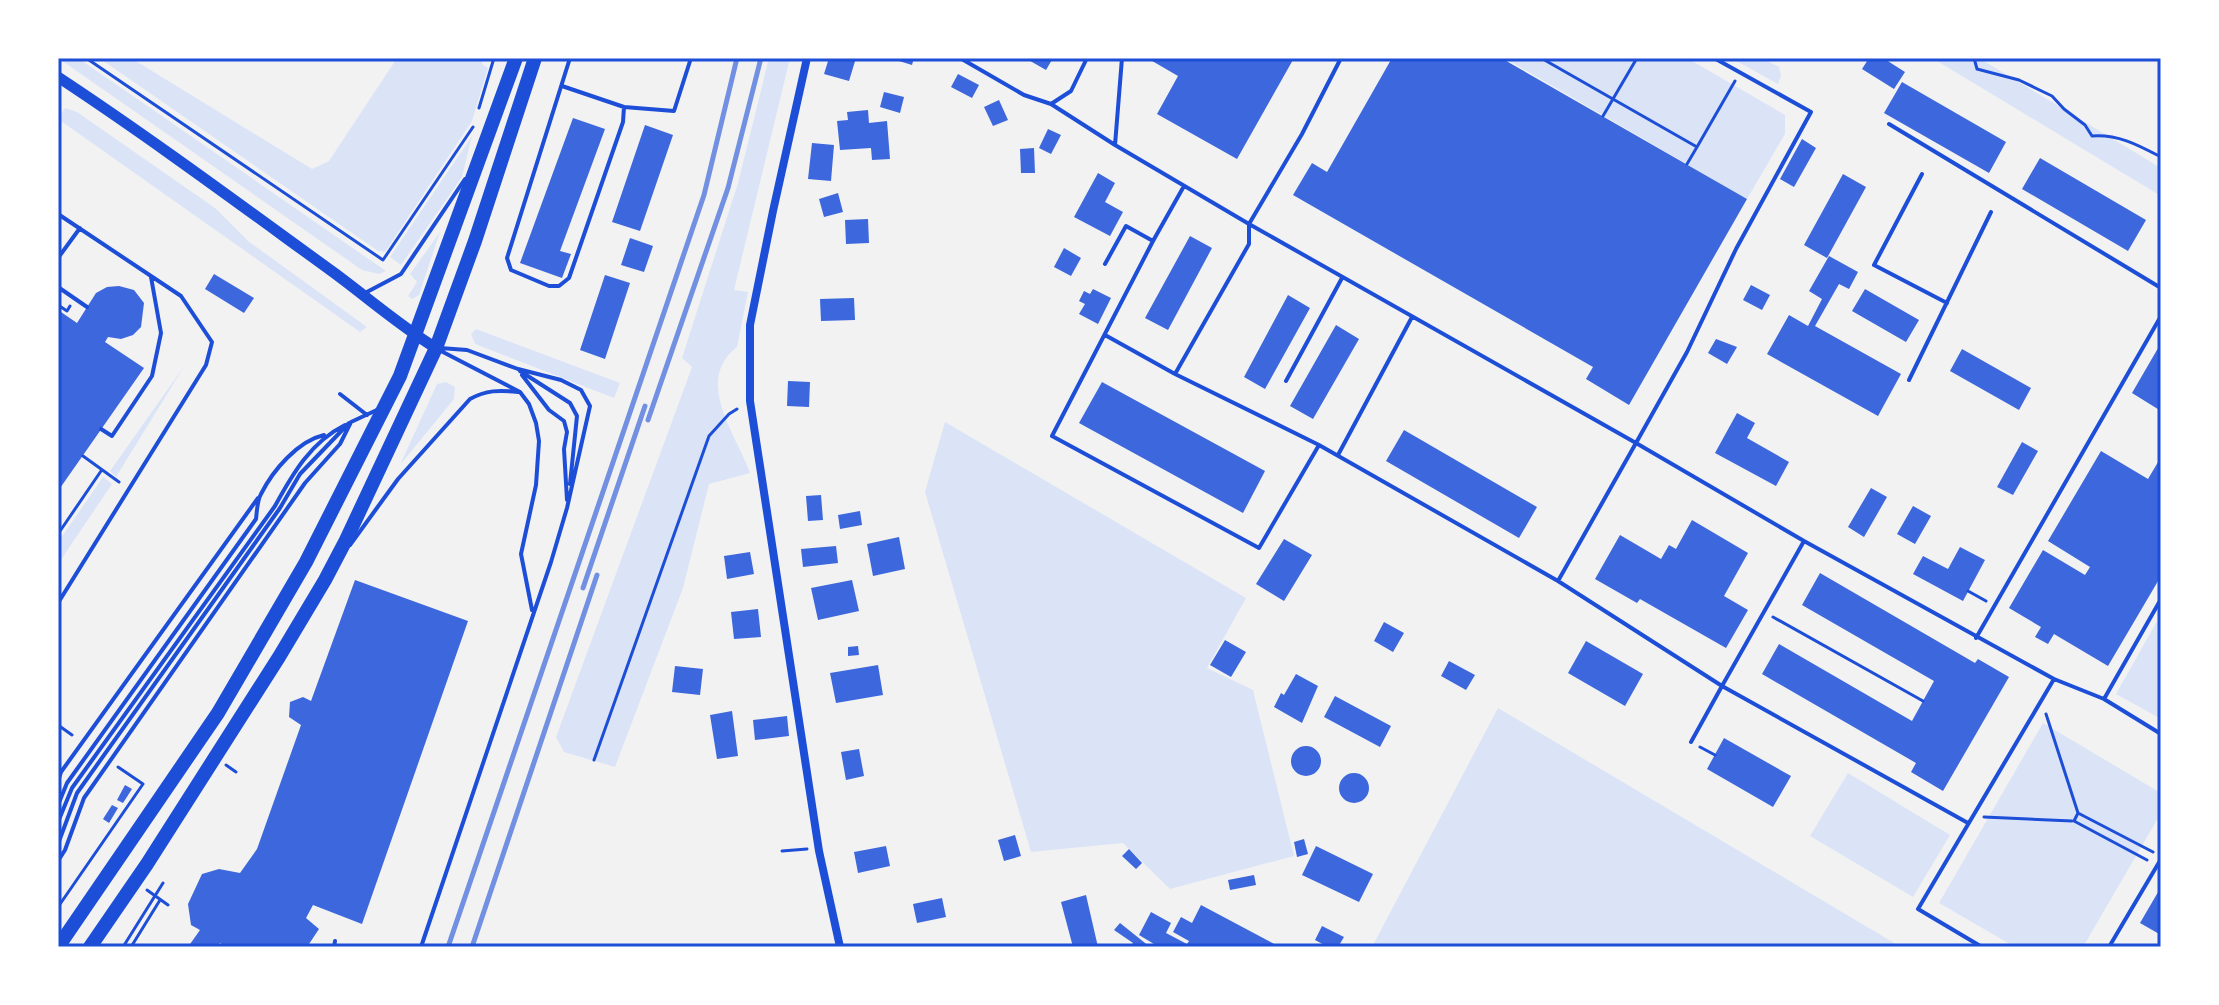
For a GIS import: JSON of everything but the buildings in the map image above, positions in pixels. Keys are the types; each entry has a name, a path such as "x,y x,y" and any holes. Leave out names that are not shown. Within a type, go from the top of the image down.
{"main road":[{"path":"58,947 218,713 306,562 385,406 415,336 516,58"},
{"path":"90,947 147,864 325,580 436,348 535,58"}],"street":[{"path":"807,58 750,325 750,401 818,846 840,947"},
{"path":"58,77 363,294 415,336 436,348"}],"lane":[{"path":"570,58 507,258 511,270 549,286 559,286 569,278 623,122 624,107"},
{"path":"562,86 624,107 674,111 691,58"},
{"path":"960,58 1024,95 1051,104 1342,278 1976,638 2054,679 2104,699 2161,734"},
{"path":"1051,104 1071,91 1087,58"},
{"path":"1115,145 1122,58"},
{"path":"1175,374 1249,244 1249,224 1302,134 1341,58"},
{"path":"1558,581 1687,352 1736,249 1811,112 1714,58"},
{"path":"1889,124 2161,288"},
{"path":"363,294 401,274 475,164"},
{"path":"1922,174 1874,265 1947,303"},
{"path":"1184,186 1052,436 1259,548 1319,445"},
{"path":"1909,380 1991,212"},
{"path":"58,214 181,296 212,342 206,365 58,603"},
{"path":"1105,264 1126,226 1153,241"},
{"path":"58,258 80,228"},
{"path":"101,429 112,436 152,376 161,333 151,276"},
{"path":"1286,381 1342,278"},
{"path":"58,287 87,307"},
{"path":"1976,638 2161,316"},
{"path":"1338,455 1412,317"},
{"path":"1105,335 1175,374 1338,455 1558,581 1722,686 1968,823"},
{"path":"421,947 567,508 590,406 581,390 570,383 518,369 467,350 436,348"},
{"path":"436,348 520,392 529,404 536,423 539,441 536,485 521,554 533,613"},
{"path":"518,369 549,410 564,421 567,432 564,449 567,508"},
{"path":"518,369 575,409 577,416 567,508"},
{"path":"325,580 398,479 470,399 496,390 520,392"},
{"path":"340,394 367,415"},
{"path":"59,779 279,468 309,439 385,406"},
{"path":"58,844 77,793 280,508 300,474 351,422"},
{"path":"58,861 84,798 145,716 305,483 340,444 351,422"},
{"path":"58,822 72,788 275,506 295,470 326,434"},
{"path":"58,805 67,783 256,519 259,496"},
{"path":"1691,742 1804,541"},
{"path":"2104,699 2161,599"},
{"path":"1982,947 1918,909 2054,679"},
{"path":"2109,947 2161,858"}],"path":[{"path":"86,58 383,260 475,125"},
{"path":"478,112 494,58"},
{"path":"1541,58 1697,147"},
{"path":"1603,116 1637,58"},
{"path":"1974,58 1977,69 2019,80 2052,96 2085,125 2092,136 2109,134 2161,157"},
{"path":"1687,164 1740,72"},
{"path":"594,760 709,436 729,414 750,401"},
{"path":"83,456 129,488"},
{"path":"58,534 101,471"},
{"path":"1968,591 1995,605"},
{"path":"1764,611 1923,701"},
{"path":"2041,699 2078,813 2161,858"},
{"path":"1691,742 1715,755"},
{"path":"58,907 135,798"},
{"path":"2074,821 2078,813"},
{"path":"1972,816 2074,821 2157,865"},
{"path":"782,851 818,846"},
{"path":"123,947 163,883"},
{"path":"131,947 160,900"}],"shaded area":[{"path":"58,58 78,58 386,271 379,274 362,270"},
{"path":"99,58 131,58 312,169 329,161 397,58 483,58 482,64 488,68 472,121 385,252 378,251"},
{"path":"769,58 790,58 734,290 748,292 737,347 724,361 718,392 750,473 709,484 683,588 615,767 564,752 556,737 692,367 682,358 738,183"},
{"path":"1504,58 1687,58 1785,115 1785,134 1747,199"},
{"path":"1731,58 1762,58 1779,67 1781,76 1778,84"},
{"path":"1932,58 1979,58 2161,168 2161,196"},
{"path":"65,108 77,112 215,208 248,241 367,327 360,332 58,119"},
{"path":"472,136 462,177 401,265 390,257"},
{"path":"440,232 419,295 412,299 408,296 417,282 410,274"},
{"path":"476,329 620,383 614,398 475,344 471,334"},
{"path":"185,365 116,477 110,471"},
{"path":"446,382 455,387 454,399 400,465 437,384"},
{"path":"945,422 1246,598 1207,668 1253,690 1294,856 1170,889 1123,843 1031,852 925,492"},
{"path":"103,477 112,484 58,564 58,542"},
{"path":"2161,614 2161,719 2116,694"},
{"path":"1498,708 1901,947 1372,947"},
{"path":"2043,723 2161,793 2161,813 2083,947 2015,947 1939,903"},
{"path":"1848,773 1950,835 1913,897 1810,836"}],"railway":[{"path":"448,947 704,195 737,58"},
{"path":"648,420 728,188 761,58"},
{"path":"583,588 645,406"},
{"path":"472,947 597,575"}]}
